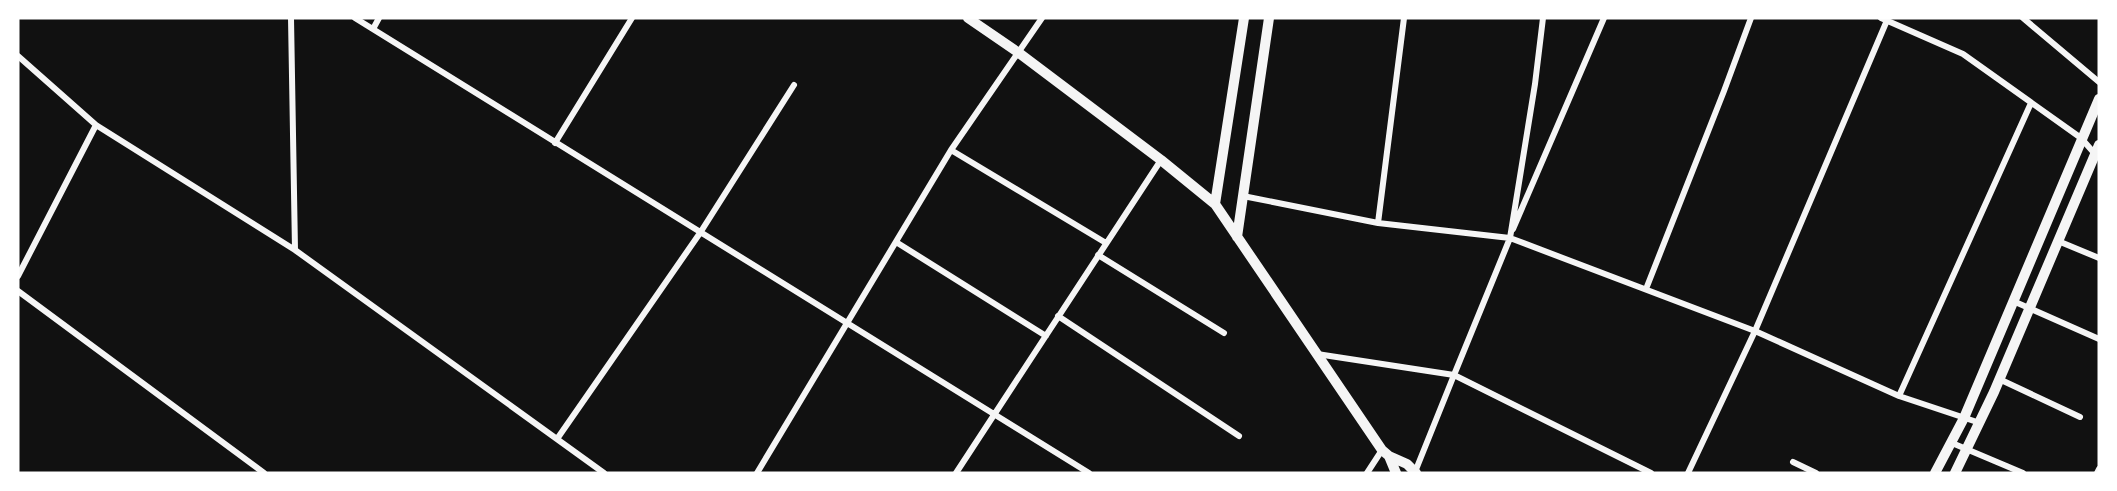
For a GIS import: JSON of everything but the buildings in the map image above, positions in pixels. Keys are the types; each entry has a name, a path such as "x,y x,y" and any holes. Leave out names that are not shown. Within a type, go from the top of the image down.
{"street":[{"path":"291,18 295,250"},
{"path":"355,18 1089,473"},
{"path":"373,29 379,18"},
{"path":"555,143 632,18"},
{"path":"968,18 1019,53 1161,160 1215,204 1385,453 1396,473"},
{"path":"757,473 951,150 1042,18"},
{"path":"1215,204 1244,18"},
{"path":"1237,237 1269,18"},
{"path":"1378,223 1404,18"},
{"path":"1510,238 1543,18"},
{"path":"1385,453 1407,464 1415,473 1510,238 1604,18"},
{"path":"1646,289 1751,18"},
{"path":"2022,18 2099,82"},
{"path":"1688,473 1755,331 1885,19 1963,54 2098,152 1980,423 1955,473"},
{"path":"18,56 96,125 295,250 604,473"},
{"path":"557,439 700,233 794,85"},
{"path":"1935,473 1964,418 2099,99"},
{"path":"1899,396 2031,103"},
{"path":"18,276 96,125"},
{"path":"951,150 1106,243"},
{"path":"956,473 1161,160"},
{"path":"1243,196 1378,223 1510,238 1755,331 1899,396 1980,423"},
{"path":"2058,241 2099,258"},
{"path":"896,242 1046,336"},
{"path":"1098,255 1224,333"},
{"path":"18,291 264,473"},
{"path":"2013,301 2099,339"},
{"path":"1058,316 1239,436"},
{"path":"1317,353 1454,375 1651,473"},
{"path":"1999,379 2080,417"},
{"path":"1952,443 2023,473"},
{"path":"1367,473 1385,453"},
{"path":"1793,462 1816,473"}]}
